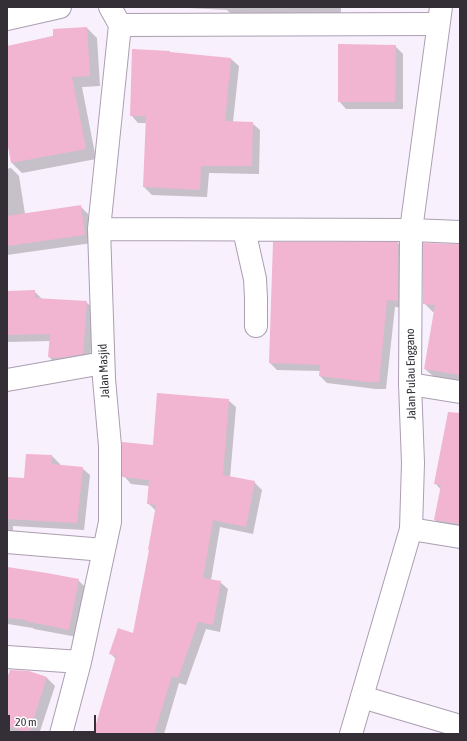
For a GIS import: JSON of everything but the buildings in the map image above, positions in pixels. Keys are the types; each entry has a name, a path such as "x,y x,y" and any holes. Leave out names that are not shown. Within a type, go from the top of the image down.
{"street":[{"path":"7,19 60,7"},
{"path":"115,16 440,16"},
{"name":"Jalan Masjid","path":"61,734 80,662 110,522 110,446 103,363 99,229 115,16"},
{"name":"Jalan Pulau Enggano","path":"351,734 412,529 413,463 410,384 411,230 440,16"},
{"path":"99,229 411,230 460,232"},
{"path":"244,230 255,279 256,326"},
{"path":"7,380 103,363"},
{"path":"410,384 460,392"},
{"path":"412,529 460,537"},
{"path":"7,542 104,550"},
{"path":"7,657 80,662"},
{"path":"362,697 460,726"}]}
